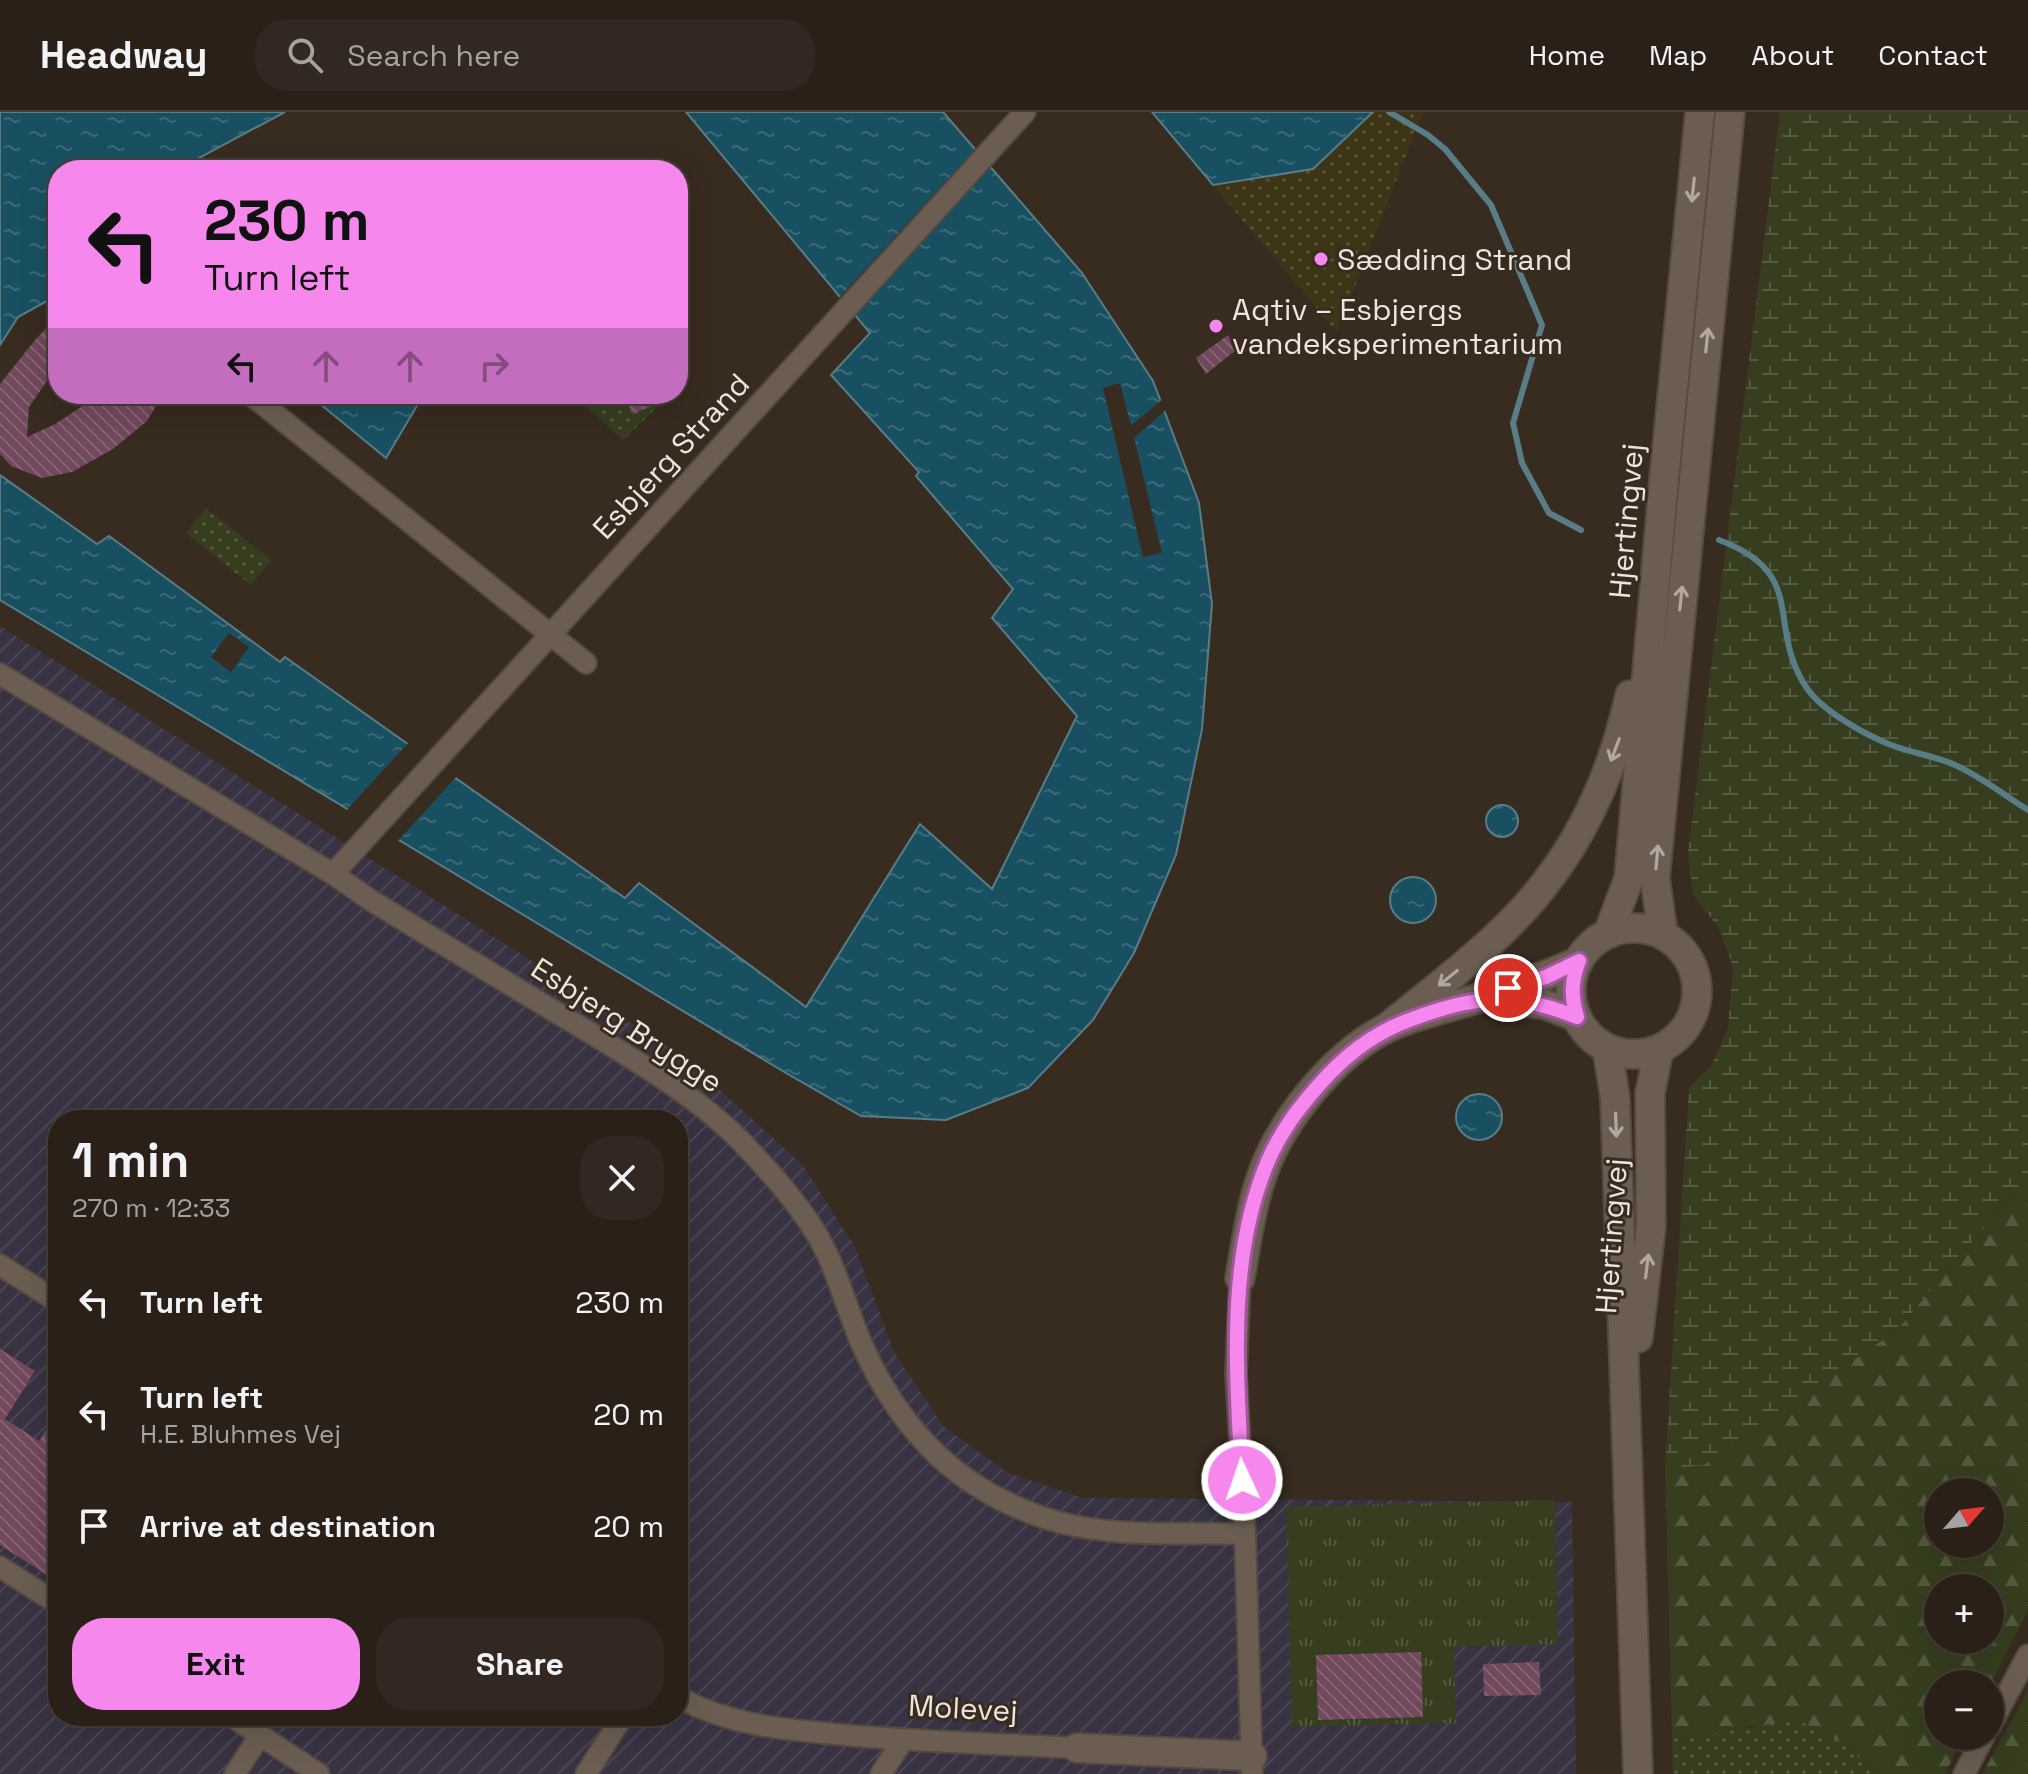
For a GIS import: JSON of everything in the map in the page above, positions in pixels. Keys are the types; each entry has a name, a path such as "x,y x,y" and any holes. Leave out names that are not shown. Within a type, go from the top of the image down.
{"main road":[{"name":"Hjertingvej","path":"1608,934 1629,878 1700,112"},
{"name":"Hjertingvej","path":"1663,935 1655,878 1730,112"},
{"path":"1240,1278 1250,1221 1268,1160 1299,1107 1332,1070 1358,1047 1388,1027 1504,929 1552,875 1587,820 1619,742 1639,655 1664,480"},
{"path":"1635,928 1663,935 1679,947 1691,963 1697,983 1696,1003 1689,1022 1676,1038 1659,1049 1642,1054 1607,1048 1589,1035 1577,1017 1571,998 1572,979 1579,961 1591,945 1608,934 1635,928"},
{"path":"1388,1027 1546,977 1579,961"},
{"path":"1476,999 1544,1004 1577,1017"},
{"name":"Hjertingvej","path":"1607,1048 1615,1097 1638,1774"},
{"name":"Hjertingvej","path":"1627,1427 1651,1227 1650,1093 1659,1049"},
{"name":"Molevej","path":"1077,1748 1252,1765"}],"street":[{"name":"Esbjerg Strand","path":"333,874 1025,112"},
{"path":"262,404 586,663"},
{"name":"Esbjerg Brygge","path":"0,674 333,874 687,1095 739,1139 781,1185 815,1231 885,1394 919,1438 960,1475 1008,1504 1060,1522 1122,1531 1245,1534"},
{"path":"0,1265 48,1296"},
{"path":"1240,1278 1236,1373 1245,1534 1252,1765"},
{"path":"0,1567 48,1598"},
{"path":"2004,1700 2028,1655"},
{"name":"Molevej","path":"688,1702 729,1720 764,1728 903,1740 1077,1748"},
{"path":"246,1726 319,1774"},
{"path":"586,1774 617,1726"},
{"path":"235,1774 260,1735"},
{"path":"881,1774 903,1740"},
{"path":"1964,1774 1977,1750"}],"shaded area":[{"path":"0,626 680,1054 802,1164 855,1247 894,1352 943,1426 1008,1473 1083,1498 1572,1502 1576,1774 0,1774"}],"green space":[{"path":"1780,112 2028,112 2028,1183 2010,1197 1897,1330 1704,1465 1665,1469 1689,1087 1711,1066 1728,1028 1733,966 1718,927 1693,895 1688,853"},
{"path":"583,404 661,404 623,440"},
{"path":"206,508 271,560 251,585 186,533"},
{"path":"2028,1183 2028,1610 1998,1670 1924,1670 1924,1750 1957,1750 1945,1774 1877,1774 1842,1742 1752,1726 1706,1736 1672,1737 1665,1469 1704,1464 1897,1330 2010,1197"},
{"path":"1555,1500 1558,1644 1454,1647 1456,1723 1292,1727 1286,1507"},
{"path":"2028,1691 2028,1774 1982,1774 1995,1750 2004,1750 2004,1734"},
{"path":"1798,1720 1842,1742 1877,1774 1673,1774 1672,1737"}],"sand":[{"name":"Sædding Strand","path":"1373,112 1423,112 1337,332 1213,185 1313,169"}],"water":[{"path":"0,112 285,112 195,160 48,160 48,300 18,317 0,345"},
{"path":"686,112 943,112 1082,273 1153,381 1199,503 1212,604 1202,729 1176,855 1134,953 1093,1020 1028,1088 946,1120 861,1116 0,600 0,475 97,544 109,536 280,662 285,657 625,898 639,883 806,1007 920,824 992,889 1077,716 992,618 1013,589 916,476 919,472 831,375 870,333"},
{"path":"1152,112 1373,112 1313,169 1213,185"},
{"path":"320,404 418,404 386,458"},
{"path":"1502,805 1513,810 1518,821 1513,832 1502,837 1491,832 1486,821 1491,810"},
{"path":"1413,877 1429,884 1436,900 1429,916 1413,923 1397,916 1390,900 1397,884"},
{"path":"1479,1094 1495,1101 1502,1117 1495,1133 1479,1140 1463,1133 1456,1117 1463,1101"}],"pier":[{"path":"978,146 993,165 853,318 837,300"},
{"path":"1120,383 1131,426 1164,398 1168,408 1134,438 1162,553 1143,557 1103,388"},
{"path":"229,633 249,647 231,672 211,657"},
{"path":"410,741 458,775 396,843 345,812"}],"building":[{"path":"48,326 48,379 29,407 27,437 86,404 157,404 147,421 113,449 72,472 42,478 11,466 0,454 0,384"},
{"path":"1228,335 1236,350 1206,374 1196,358"},
{"path":"628,404 657,404 632,414"},
{"path":"0,1349 35,1371 5,1419 39,1441 48,1427 48,1576 0,1545"},
{"path":"1421,1652 1423,1717 1318,1720 1316,1655"},
{"path":"1539,1662 1541,1695 1484,1696 1483,1664"}],"waterway":[{"path":"1389,112 1445,149 1491,205 1542,325 1513,423 1522,463 1549,513 1581,530"},
{"path":"1719,540 1747,553 1765,568 1776,585 1794,664 1806,687 1822,705 1880,740 1964,769 2028,810"}],"place":[{"name":"Sædding Strand","path":"1321,259"},
{"name":"Aqtiv – Esbjergs vandeksperimentarium","path":"1216,326"}],"route":[{"path":"1242,1480 1236,1373 1240,1278 1250,1221 1268,1160 1299,1107 1332,1070 1358,1047 1388,1027 1476,999 1544,1004 1577,1017 1571,998 1572,979 1579,961 1546,977 1508,988"}]}
